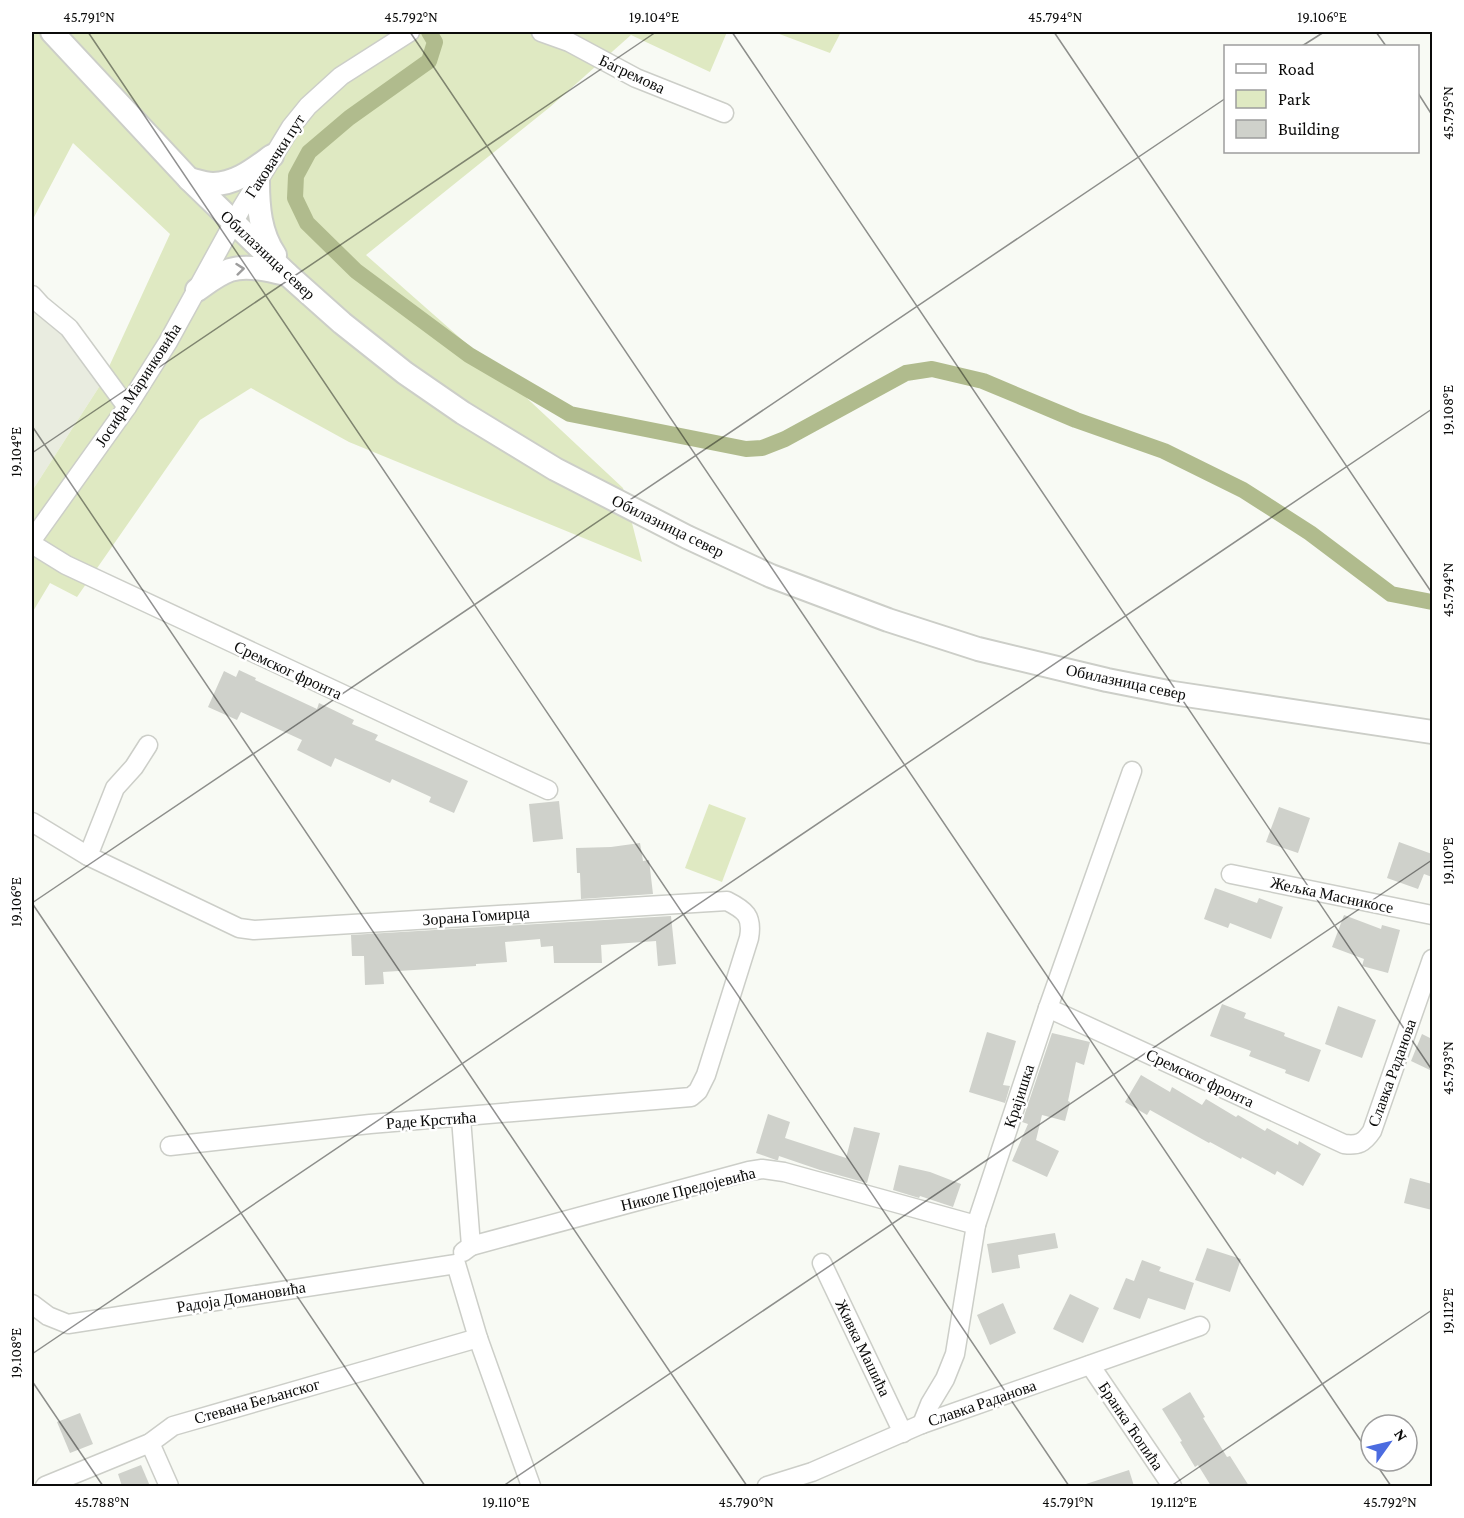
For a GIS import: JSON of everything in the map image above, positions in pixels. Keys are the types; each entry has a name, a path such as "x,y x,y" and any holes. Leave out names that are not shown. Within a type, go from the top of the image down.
{"main road":[{"name":"Обилазница север","path":"52,32 189,179 287,274 342,323 405,373 463,413 555,469 687,537 771,576 888,620 978,649 1107,680 1247,705 1432,732"},
{"path":"189,179 211,184 230,182 250,173 272,156"},
{"path":"258,180 258,207 262,229 287,274"},
{"path":"197,290 231,270 249,268 287,274"}],"street":[{"name":"Гаковачки пут","path":"233,223 272,156 308,106 341,76 410,32"},
{"name":"Багремова","path":"541,32 569,42 636,78 724,112"},
{"name":"Јосифа Маринковића","path":"32,542 127,407 168,342 233,223"},
{"path":"32,295 69,328 127,407"},
{"name":"Сремског фронта","path":"32,542 66,565 548,790"},
{"path":"88,856 115,788 134,767 148,745"},
{"name":"Крајишка","path":"922,1424 955,1354 976,1225 1048,1008 1132,771"},
{"name":"Зорана Гомирца","path":"32,822 88,856 239,928 254,930 727,901 740,907 747,915 751,925 749,938 706,1075 698,1091 691,1098"},
{"name":"Жељка Масникосе","path":"1232,874 1432,915"},
{"name":"Славка Раданова","path":"1353,1145 1361,1143 1372,1131 1432,959"},
{"name":"Сремског фронта","path":"1048,1008 1344,1144 1353,1145"},
{"name":"Раде Крстића","path":"170,1146 370,1124 691,1098"},
{"path":"461,1118 471,1246 458,1258 456,1264 478,1338 531,1486"},
{"name":"Николе Предојевића","path":"471,1246 762,1169 784,1172 976,1225"},
{"name":"Живка Машића","path":"822,1263 903,1433"},
{"name":"Радоја Домановића","path":"32,1304 48,1316 68,1324 456,1264"},
{"name":"Славка Раданова","path":"767,1486 815,1479 922,1424 1200,1326"},
{"name":"Стевана Бељанског","path":"45,1486 150,1443 173,1426 478,1338"},
{"name":"Бранка Ћопића","path":"1090,1365 1172,1486"},
{"path":"150,1443 169,1486"}],"shaded area":[{"path":"32,289 101,384 32,491"}],"green space":[{"path":"32,32 727,32 710,72 631,35 550,107 366,255 501,374 623,488 642,562 349,442 251,388 200,420 77,597 50,583 32,613 32,491 101,384 170,234 73,143 32,221"},
{"path":"774,32 841,32 830,53"},
{"path":"709,804 746,818 722,882 685,868"}],"building":[{"path":"239,670 317,709 319,703 354,720 352,724 378,735 375,740 468,781 454,813 429,802 431,797 392,779 390,783 335,758 331,767 297,750 302,740 241,712 237,720 208,707 224,671 236,677"},
{"path":"559,801 563,839 533,842 529,804"},
{"path":"1279,807 1310,818 1298,853 1266,842"},
{"path":"1399,842 1432,854 1432,877 1424,874 1418,889 1387,878"},
{"path":"640,843 643,861 649,860 653,894 581,899 576,848"},
{"path":"1215,888 1257,903 1259,898 1283,907 1271,939 1230,923 1228,928 1204,919"},
{"path":"1344,915 1381,929 1382,925 1400,930 1388,973 1362,966 1364,959 1332,947"},
{"path":"671,916 676,964 658,966 656,941 601,945 602,963 554,963 553,946 541,947 540,939 505,942 507,962 383,972 384,984 365,985 364,956 352,956 351,935"},
{"path":"1222,1004 1246,1013 1244,1018 1285,1033 1284,1036 1321,1050 1309,1082 1285,1073 1286,1070 1249,1056 1251,1051 1210,1036"},
{"path":"1338,1006 1376,1020 1362,1058 1325,1044"},
{"path":"987,1032 1016,1041 1003,1085 1010,1086 1005,1103 969,1092"},
{"path":"1052,1033 1090,1042 1084,1065 1076,1062 1065,1121 1042,1115 1036,1140 1059,1151 1047,1177 1012,1161 1028,1124 1022,1122"},
{"path":"1422,1034 1432,1039 1432,1071 1411,1061"},
{"path":"1141,1075 1170,1092 1172,1087 1202,1105 1206,1099 1265,1131 1267,1128 1298,1145 1299,1141 1321,1154 1303,1186 1277,1171 1275,1175 1209,1143 1150,1110 1147,1115 1125,1102"},
{"path":"768,1114 790,1122 785,1138 846,1158 854,1127 880,1133 867,1183 779,1156 776,1160 756,1153"},
{"path":"899,1165 930,1172 961,1184 953,1207 893,1190"},
{"path":"1410,1178 1432,1184 1432,1210 1404,1203"},
{"path":"1055,1233 1058,1248 1018,1255 1020,1268 992,1273 987,1244"},
{"path":"1207,1248 1241,1259 1230,1292 1195,1280"},
{"path":"1142,1260 1161,1267 1159,1271 1194,1283 1185,1310 1148,1298 1140,1319 1113,1309 1126,1278 1134,1281"},
{"path":"1070,1294 1099,1308 1083,1343 1053,1329"},
{"path":"1003,1303 1016,1333 990,1345 977,1315"},
{"path":"1190,1392 1227,1457 1230,1456 1249,1486 1211,1486 1198,1465 1195,1467 1162,1409"},
{"path":"80,1413 93,1444 70,1453 57,1422"},
{"path":"141,1465 150,1486 122,1486 118,1474"},
{"path":"1129,1470 1134,1486 1087,1486 1086,1484"}],"waterway":[{"path":"429,32 435,42 429,61 349,118 309,152 296,176 295,198 307,223 356,271 469,355 570,414 746,449 762,448 785,439 906,373 932,369 983,381 1076,420 1164,451 1243,490 1310,533 1391,594 1432,602"}]}
